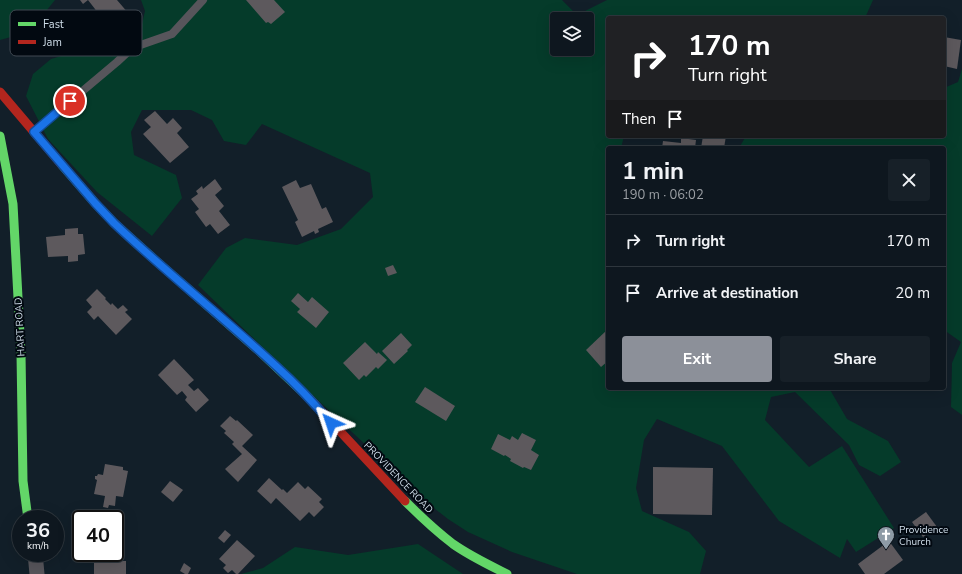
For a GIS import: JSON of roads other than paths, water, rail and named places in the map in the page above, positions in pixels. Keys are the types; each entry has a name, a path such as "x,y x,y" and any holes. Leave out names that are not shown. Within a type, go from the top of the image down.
{"street":[{"name":"PROVIDENCE ROAD","path":"2,99 34,132 114,223 277,367 310,400 384,481 448,540 507,574"},
{"name":"HART ROAD","path":"0,136 13,212 21,354 23,481 26,510"},
{"path":"36,562 37,574"}],"lane":[{"path":"142,44 172,34 203,0"},
{"path":"34,132 123,56"}],"place":[{"name":"Providence Church","path":"886,550"}]}
